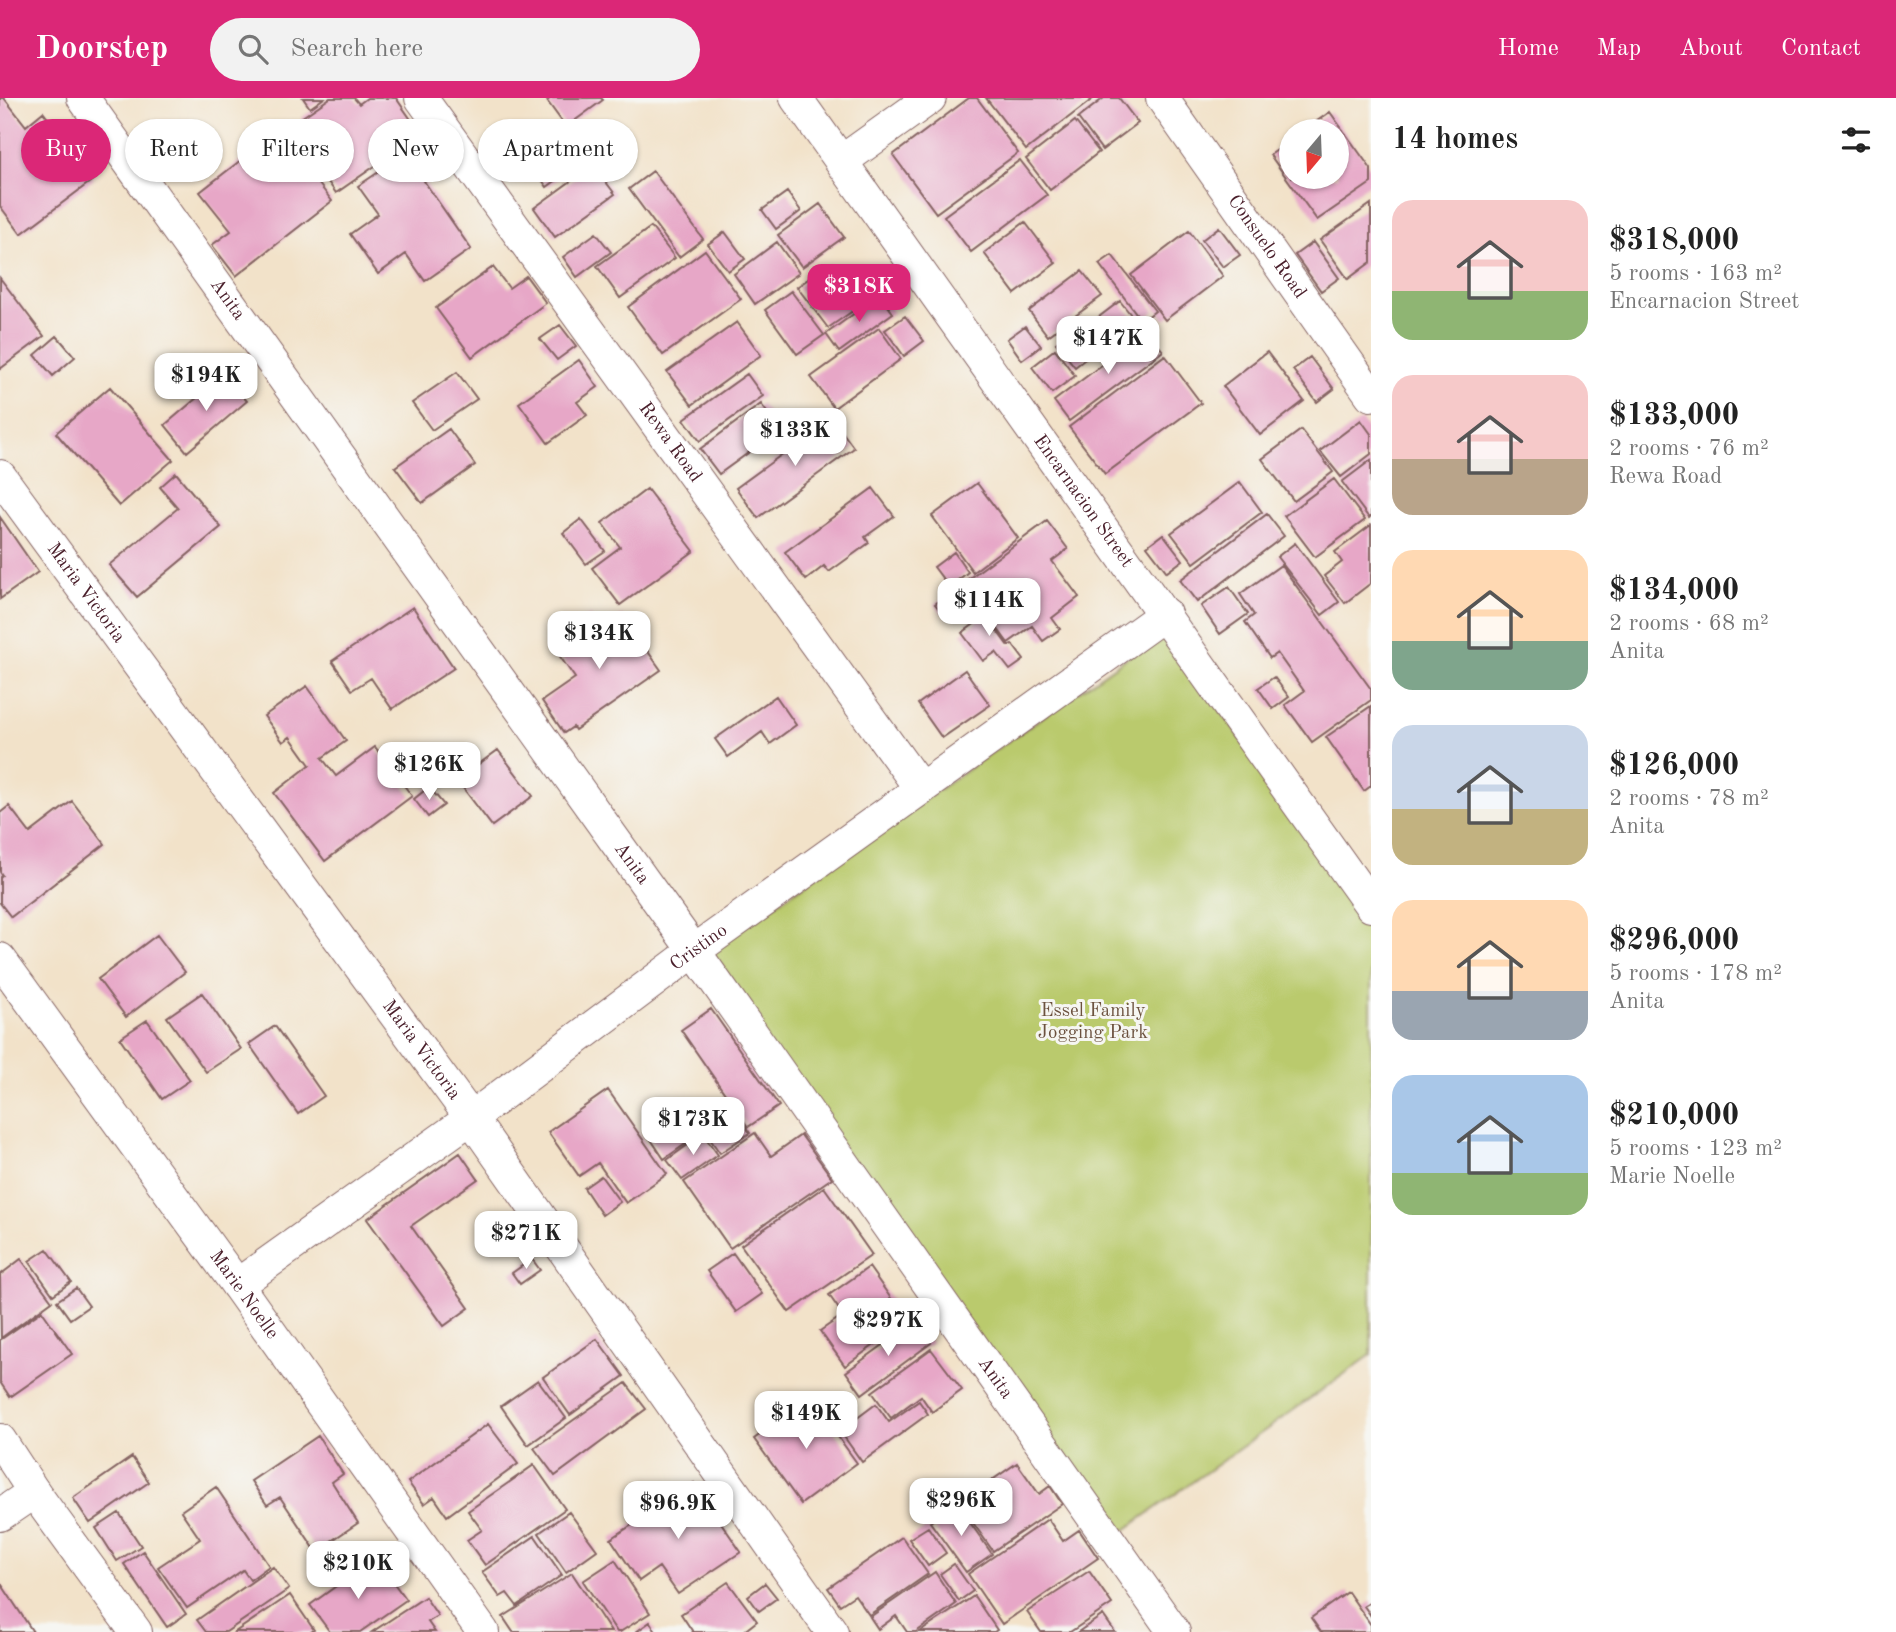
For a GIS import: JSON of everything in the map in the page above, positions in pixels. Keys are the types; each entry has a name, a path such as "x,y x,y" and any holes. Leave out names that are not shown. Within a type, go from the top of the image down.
{"street":[{"name":"Anita","path":"83,98 694,951 1174,1632"},
{"name":"Rewa Road","path":"421,98 920,788"},
{"name":"Encarnacion Street","path":"796,98 1371,906"},
{"path":"842,161 930,98"},
{"name":"Consuelo Road","path":"1162,98 1371,396"},
{"name":"Maria Victoria","path":"0,476 471,1118 832,1632"},
{"name":"Cristino","path":"237,1286 471,1118 694,951 1165,614"},
{"name":"Marie Noelle","path":"0,959 483,1632"},
{"path":"0,1440 34,1492 136,1632"},
{"path":"0,1515 34,1492"}],"green space":[{"name":"Essel Family Jogging Park","path":"1165,631 1371,923 1371,1355 1115,1537 705,954"}],"building":[{"path":"0,98 4,98 21,120 21,182 90,182 21,234 0,206"},
{"path":"303,98 324,98 310,108"},
{"path":"330,98 354,98 359,104 367,98 396,98 411,119 368,119 368,171 354,181 354,119 301,118"},
{"path":"551,98 603,100 577,119 560,119 547,101"},
{"path":"969,98 977,98 1018,153 936,213 893,155"},
{"path":"986,98 1094,98 1026,150"},
{"path":"1104,98 1119,98 1138,123 1102,150 1078,118"},
{"path":"43,112 48,119 34,119"},
{"path":"1330,112 1335,119 1320,119"},
{"path":"1075,121 1099,152 1050,190 1026,159"},
{"path":"1349,138 1371,169 1371,183 1317,220 1295,189 1349,189"},
{"path":"1279,149 1279,167 1270,155"},
{"path":"1020,160 1047,195 971,252 944,216"},
{"path":"237,163 237,182 317,182 332,201 236,276 212,245 231,231 200,192 213,182 223,182 223,174"},
{"path":"653,171 703,239 679,257 629,189"},
{"path":"368,179 368,182 425,182 471,249 425,281 406,254 378,274 350,234 378,214 358,186"},
{"path":"328,182 352,182 336,193"},
{"path":"570,182 606,182 615,194 555,237 534,208"},
{"path":"787,192 801,211 776,229 762,210"},
{"path":"820,204 844,237 802,267 778,235"},
{"path":"1371,204 1371,262 1348,279 1320,240"},
{"path":"1025,222 1056,263 1015,294 984,253"},
{"path":"651,227 675,258 620,298 597,266"},
{"path":"1219,227 1240,255 1223,267 1202,240"},
{"path":"1189,231 1223,276 1165,320 1131,275"},
{"path":"725,232 745,259 728,271 708,244"},
{"path":"596,233 611,252 577,277 563,257"},
{"path":"777,242 799,273 755,304 734,274"},
{"path":"1313,242 1339,278 1321,291 1295,255"},
{"path":"705,250 741,299 663,355 628,307"},
{"path":"1112,255 1155,311 1142,321 1099,264"},
{"path":"829,264 860,306 828,328 797,287"},
{"path":"493,267 509,288 526,276 546,303 472,357 436,308"},
{"path":"1082,271 1102,296 1048,336 1029,311"},
{"path":"0,278 44,336 0,369"},
{"path":"791,291 824,335 797,354 765,310"},
{"path":"880,295 893,313 839,352 826,334"},
{"path":"1120,301 1139,325 1097,356 1079,332"},
{"path":"905,316 924,341 904,356 885,330"},
{"path":"737,322 761,355 692,405 667,372"},
{"path":"560,325 576,346 557,360 540,339"},
{"path":"1025,326 1041,346 1022,360 1007,339"},
{"path":"879,328 901,359 834,408 811,377"},
{"path":"1072,331 1090,355 1075,367 1056,343"},
{"path":"1147,331 1163,351 1069,421 1054,401"},
{"path":"57,336 75,357 53,376 35,355"},
{"path":"1055,349 1075,376 1052,393 1032,367"},
{"path":"1267,352 1304,401 1260,435 1223,386"},
{"path":"1165,355 1201,403 1105,474 1069,427"},
{"path":"1310,357 1334,389 1317,402 1293,370"},
{"path":"579,360 598,387 577,402 587,415 548,443 519,403"},
{"path":"457,372 477,399 432,430 412,403"},
{"path":"747,374 763,396 700,441 684,419"},
{"path":"224,375 247,401 187,452 165,425"},
{"path":"110,387 173,460 119,506 56,433"},
{"path":"761,404 780,430 719,474 700,449"},
{"path":"832,418 854,448 758,518 736,488"},
{"path":"1361,420 1371,434 1371,454 1341,477 1320,451"},
{"path":"449,429 475,465 422,503 395,467"},
{"path":"1301,430 1333,472 1294,501 1262,459"},
{"path":"1371,460 1371,516 1369,518 1342,482"},
{"path":"176,473 221,527 137,597 109,565 178,508 160,487"},
{"path":"1334,479 1365,520 1315,557 1284,516"},
{"path":"1240,482 1262,512 1194,563 1171,533"},
{"path":"977,483 1018,538 973,572 932,516"},
{"path":"873,488 894,516 865,537 869,543 829,572 824,566 806,580 785,552"},
{"path":"647,489 694,551 620,605 592,568 620,547 602,523"},
{"path":"1267,514 1284,536 1197,602 1180,580"},
{"path":"0,517 38,572 0,599"},
{"path":"581,519 605,551 586,564 563,533"},
{"path":"1047,521 1068,549 1052,561 1079,597 1052,618 1060,629 1043,641 1032,626 1008,643 964,582"},
{"path":"1371,525 1371,583 1345,603 1324,576 1342,562 1335,552"},
{"path":"1163,534 1183,560 1167,572 1147,546"},
{"path":"1295,543 1339,602 1322,615 1277,557"},
{"path":"954,552 968,572 949,587 934,567"},
{"path":"1281,565 1371,689 1371,700 1312,742 1285,705 1304,691 1277,653 1270,658 1245,622 1254,615 1240,594"},
{"path":"960,586 967,595 942,613 935,604"},
{"path":"1229,587 1248,614 1220,634 1201,606"},
{"path":"972,597 1008,646 1012,644 1024,660 1010,670 996,652 983,661 962,633 977,622 963,603"},
{"path":"413,607 454,668 392,709 371,678 352,690 332,661"},
{"path":"590,615 600,630 622,615 661,670 575,730 573,727 564,733 542,701 575,678 556,651 576,637 570,629"},
{"path":"965,670 990,705 942,738 918,704"},
{"path":"1274,677 1289,697 1273,709 1258,688"},
{"path":"307,686 346,741 322,758 336,776 375,747 412,796 325,861 274,793 310,765 290,737 283,742 264,716"},
{"path":"776,696 796,725 770,744 762,732 728,757 715,739"},
{"path":"1371,706 1371,786 1364,791 1326,737"},
{"path":"498,750 533,796 492,826 457,780"},
{"path":"429,787 444,805 428,817 414,799"},
{"path":"72,801 105,844 11,917 0,903 0,813 9,806 30,833"},
{"path":"157,935 185,972 126,1017 98,979"},
{"path":"202,993 241,1049 206,1072 167,1017"},
{"path":"711,1009 779,1106 748,1127 681,1030"},
{"path":"147,1020 190,1080 162,1099 120,1038"},
{"path":"275,1026 324,1096 298,1114 249,1044"},
{"path":"608,1090 667,1174 626,1203 598,1163 579,1176 548,1132"},
{"path":"732,1108 750,1133 720,1153 703,1129"},
{"path":"675,1111 694,1138 664,1159 646,1132"},
{"path":"755,1133 771,1156 801,1135 832,1178 730,1248 684,1182"},
{"path":"703,1134 718,1155 682,1180 667,1160"},
{"path":"460,1153 478,1179 411,1226 469,1308 444,1326 367,1219"},
{"path":"601,1176 620,1202 602,1215 584,1188"},
{"path":"824,1187 872,1255 789,1312 741,1245"},
{"path":"47,1249 71,1282 53,1295 29,1261"},
{"path":"733,1253 762,1294 736,1312 707,1271"},
{"path":"21,1259 52,1301 1,1338 0,1275"},
{"path":"532,1259 540,1270 520,1284 512,1273"},
{"path":"869,1267 892,1300 885,1304 901,1326 845,1366 820,1331 843,1315 829,1295"},
{"path":"76,1288 89,1306 70,1319 57,1301"},
{"path":"42,1311 72,1354 10,1397 0,1382 0,1340"},
{"path":"915,1322 931,1343 862,1394 846,1372"},
{"path":"597,1339 624,1376 570,1415 543,1377"},
{"path":"931,1349 962,1390 932,1412 921,1396 891,1418 872,1392"},
{"path":"538,1380 566,1418 528,1445 501,1406"},
{"path":"626,1383 646,1409 555,1476 534,1448"},
{"path":"810,1398 857,1463 801,1504 754,1439"},
{"path":"919,1401 928,1414 862,1462 840,1431 876,1404 889,1422"},
{"path":"488,1424 518,1464 447,1516 434,1497 424,1504 408,1482"},
{"path":"318,1436 343,1474 332,1482 358,1523 316,1551 280,1497 267,1505 251,1481"},
{"path":"132,1457 149,1482 90,1523 73,1498"},
{"path":"1017,1463 1039,1494 1050,1486 1062,1504 993,1551 959,1503"},
{"path":"534,1465 565,1509 485,1565 467,1540 482,1530 468,1511"},
{"path":"694,1483 741,1552 678,1594 659,1567 639,1581 611,1539"},
{"path":"216,1487 269,1566 250,1580 243,1570 187,1608 158,1567 200,1539 181,1511"},
{"path":"957,1504 992,1554 966,1572 930,1522"},
{"path":"569,1512 597,1550 566,1572 539,1533"},
{"path":"119,1513 141,1546 117,1561 96,1528"},
{"path":"1048,1519 1063,1541 1079,1530 1098,1558 1002,1624 968,1574"},
{"path":"928,1527 946,1553 928,1566 909,1539"},
{"path":"535,1536 562,1575 517,1606 507,1593 500,1597 482,1572"},
{"path":"902,1537 928,1574 869,1615 855,1595 840,1605 828,1588"},
{"path":"143,1551 186,1614 167,1627 124,1564"},
{"path":"615,1560 650,1613 620,1632 617,1632 583,1581"},
{"path":"371,1561 383,1579 388,1575 406,1600 360,1632 330,1632 310,1605"},
{"path":"954,1564 973,1591 959,1601 940,1574"},
{"path":"273,1567 289,1589 226,1632 206,1632 197,1620"},
{"path":"1089,1571 1112,1604 1070,1632 1041,1632 1027,1612"},
{"path":"935,1572 956,1604 916,1632 907,1632 896,1616 878,1629 870,1617"},
{"path":"572,1573 611,1632 513,1632 503,1617"},
{"path":"0,1582 33,1632 0,1632"},
{"path":"728,1582 757,1621 743,1632 693,1632 681,1614"},
{"path":"765,1583 777,1598 759,1611 748,1596"},
{"path":"1348,1592 1371,1625 1371,1632 1321,1632 1311,1618"},
{"path":"290,1595 314,1630 235,1632"},
{"path":"974,1596 997,1630 920,1632"},
{"path":"425,1597 438,1616 428,1622 435,1632 372,1632"},
{"path":"1371,1602 1371,1616 1364,1606"},
{"path":"1103,1615 1115,1632 1078,1632"},
{"path":"650,1622 656,1632 636,1632"}]}
